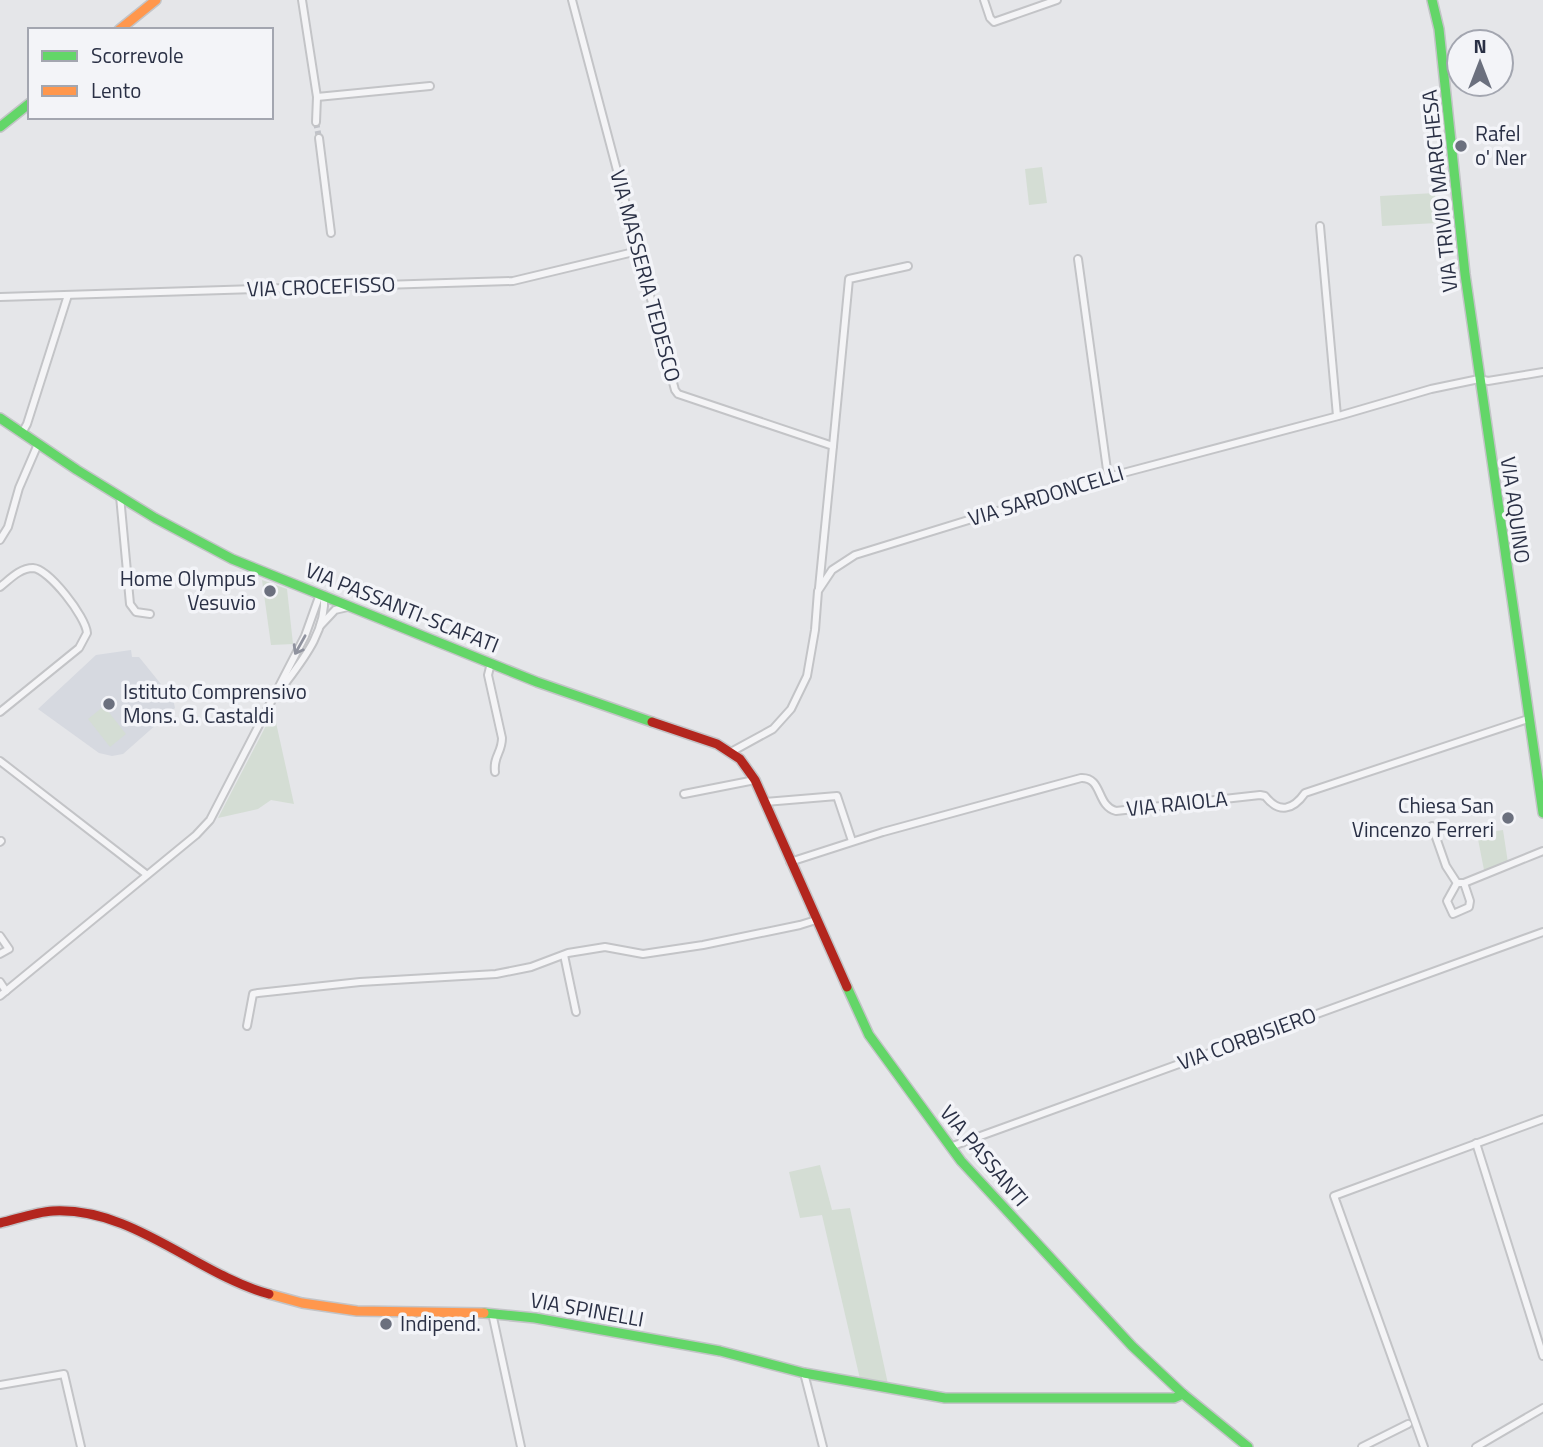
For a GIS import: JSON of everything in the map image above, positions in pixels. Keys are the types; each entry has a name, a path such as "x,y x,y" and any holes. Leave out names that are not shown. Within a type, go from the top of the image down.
{"street":[{"path":"121,28 156,0"},
{"path":"302,0 317,97 316,122"},
{"name":"VIA MASSERIA TEDESCO","path":"572,0 673,385 678,394 834,446"},
{"path":"984,0 994,22 1057,0"},
{"name":"VIA TRIVIO MARCHESA","path":"1435,2 1479,379"},
{"path":"317,97 430,86"},
{"path":"0,127 28,105"},
{"path":"319,138 331,233"},
{"path":"1320,226 1337,416"},
{"name":"VIA CROCEFISSO","path":"0,297 513,281 638,251"},
{"path":"1078,259 1108,477"},
{"path":"731,752 773,729 791,709 807,676 815,630 849,279 908,266"},
{"path":"22,433 68,295"},
{"name":"VIA SARDONCELLI","path":"818,591 832,570 855,555 1108,477 1431,389 1479,379 1488,381 1543,372"},
{"name":"VIA AQUINO","path":"1479,379 1543,813"},
{"name":"VIA PASSANTI-SCAFATI","path":"0,418 120,496 220,553 491,663 700,737 731,752 749,769 775,827"},
{"path":"0,540 8,527 19,488 38,444"},
{"path":"120,496 130,604 136,611 150,614"},
{"path":"0,587 22,570 32,568 44,572 80,615 87,633 85,642 79,648 0,712"},
{"path":"276,696 310,651 325,603 322,594"},
{"path":"0,982 3,994 210,820 276,696 322,594"},
{"path":"319,627 335,611 353,607"},
{"path":"491,663 488,675 502,738 500,751 493,760 495,772"},
{"name":"VIA RAIOLA","path":"790,862 852,841 1081,778 1094,781 1105,805 1116,811 1260,795 1265,796 1274,807 1281,809 1299,801 1305,793 1528,719"},
{"path":"0,761 146,874"},
{"path":"684,794 755,780"},
{"path":"765,802 836,796 852,841"},
{"path":"1432,826 1446,866 1461,883 1470,901 1469,907 1452,914 1447,901 1461,883 1543,851"},
{"name":"VIA PASSANTI","path":"775,827 869,1035 950,1147 1132,1346 1183,1394 1248,1447"},
{"path":"247,1026 253,995 258,993 359,982 496,974 605,947 643,954 703,945 816,920"},
{"name":"VIA CORBISIERO","path":"950,1147 1543,932"},
{"path":"0,936 9,949 0,954"},
{"path":"564,955 576,1012"},
{"path":"1423,1447 1334,1196 1543,1119"},
{"path":"1476,1143 1543,1356"},
{"name":"VIA SPINELLI","path":"0,1223 50,1211 71,1211 114,1221 247,1288 302,1303 357,1311 492,1313 558,1322 720,1351 804,1373 945,1398 1174,1398 1183,1394"},
{"path":"492,1313 521,1447"},
{"path":"804,1373 822,1447"},
{"path":"0,1385 64,1374 81,1447"},
{"path":"1476,1447 1543,1408"},
{"path":"1362,1447 1408,1424"}],"shaded area":[{"path":"1042,167 1047,203 1029,205 1025,169"},
{"path":"1435,193 1437,223 1382,226 1380,196"},
{"path":"262,580 287,589 293,644 271,645"},
{"name":"Istituto Comprensivo Mons. G. Castaldi","path":"131,650 132,657 139,657 173,699 175,708 123,754 112,756 99,753 38,709 96,655"},
{"path":"104,706 126,734 110,747 88,719"},
{"path":"275,718 294,804 271,800 258,809 218,818 269,720"},
{"path":"1503,830 1508,863 1484,870 1477,834"},
{"path":"820,1165 832,1210 850,1208 888,1384 860,1379 822,1215 800,1218 789,1172"}],"tunnel":[{"path":"316,122 319,138"}],"traffic: fast":[{"path":"1432,0 1439,29 1465,274 1543,813"},
{"path":"0,127 28,105"},
{"path":"0,418 155,518 232,559 537,682 652,722"},
{"path":"847,987 869,1035 961,1161 1132,1346 1183,1394 1248,1447"},
{"path":"484,1313 535,1318 720,1351 804,1373 945,1398 1174,1398 1183,1394"}],"traffic: slow":[{"path":"121,28 156,0"},
{"path":"269,1294 302,1303 357,1311 484,1313"}],"traffic: jam":[{"path":"652,722 717,744 740,759 755,780 847,987"},
{"path":"0,1223 53,1211 110,1219 137,1230 242,1285 269,1294"}],"place":[{"name":"Rafel o' Ner","path":"1461,146"},
{"name":"Home Olympus Vesuvio","path":"270,591"},
{"name":"Istituto Comprensivo Mons. G. Castaldi","path":"109,704"},
{"name":"Chiesa San Vincenzo Ferreri","path":"1508,818"},
{"name":"Indipend.","path":"386,1324"}]}
